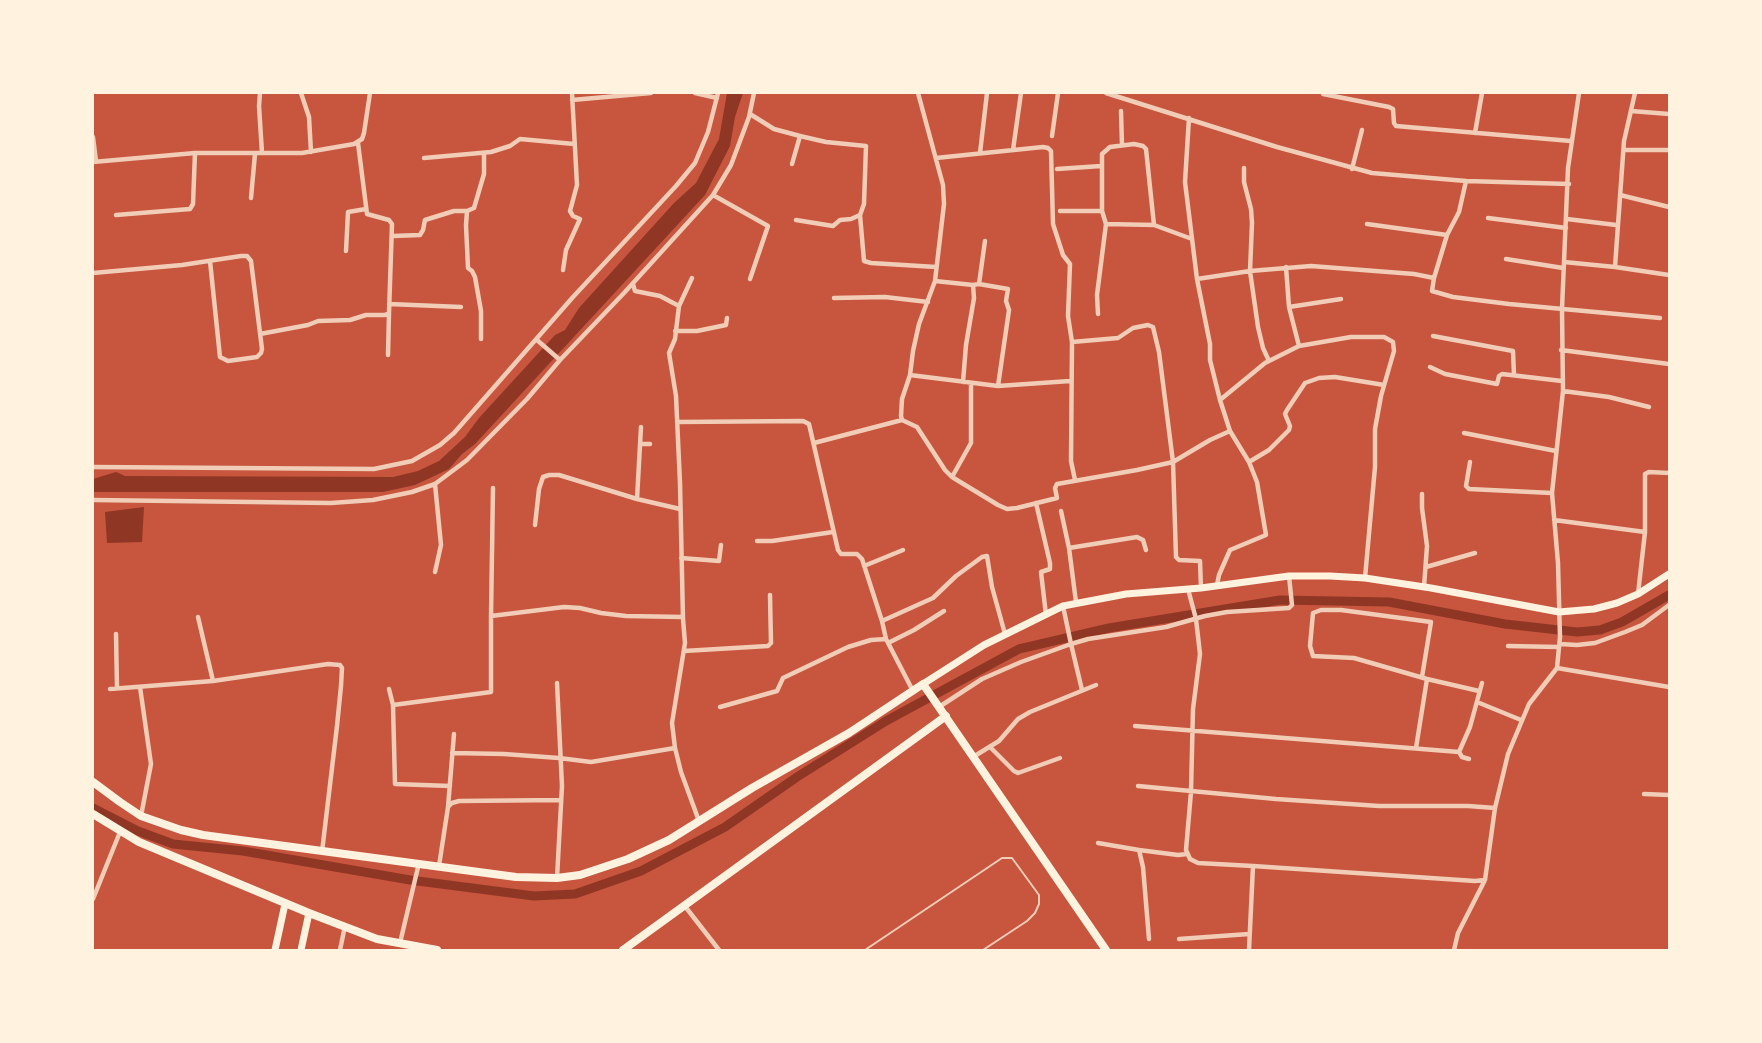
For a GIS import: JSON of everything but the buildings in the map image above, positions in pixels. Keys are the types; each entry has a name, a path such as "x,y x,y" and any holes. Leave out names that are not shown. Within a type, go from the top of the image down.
{"main road":[{"path":"93,782 141,816 203,835 516,877 557,878 580,875 628,860 669,840 805,757 849,733 955,662 1005,634 1076,602 1126,594 1189,592 1217,585 1289,579 1365,578 1424,587 1559,615 1607,606 1638,594 1669,574"},
{"path":"923,684 1106,950"},
{"path":"623,950 946,716"},
{"path":"934,724 945,726 959,736"},
{"path":"93,814 120,832 166,854 285,904 377,939 437,950"},
{"path":"275,950 285,904"},
{"path":"301,950 309,913"}],"street":[{"path":"260,93 262,153"},
{"path":"301,93 309,117 311,152"},
{"path":"369,93 364,134 358,143 368,216 390,221 392,224 388,355"},
{"path":"563,270 566,250 580,221 579,217 573,216 570,211 577,184 572,93"},
{"path":"572,100 651,93"},
{"path":"93,467 374,469 398,466 440,446 695,163 708,132 717,95 695,93"},
{"path":"93,500 331,503 373,501 435,484 481,446 527,399 560,360 633,284 713,195 731,165 750,114 754,93"},
{"path":"902,420 902,399 910,375 917,333 935,281 944,204 943,185 918,93"},
{"path":"980,153 987,93"},
{"path":"1013,150 1021,93"},
{"path":"1052,136 1058,93"},
{"path":"1106,93 1352,169 1405,177 1569,184"},
{"path":"1475,133 1482,93"},
{"path":"1454,950 1458,933 1485,880 1502,772 1521,720 1535,693 1557,668 1560,637 1551,493 1563,391 1562,309 1568,168 1579,93"},
{"path":"1615,267 1624,150 1635,93"},
{"path":"1323,94 1389,107 1393,109 1396,126 1571,141"},
{"path":"1121,111 1122,146"},
{"path":"1631,111 1669,114"},
{"path":"750,114 774,129 826,142 867,147 864,204 860,215 866,263 936,267"},
{"path":"1189,118 1185,182 1197,279 1210,344 1210,360 1230,431 1249,462 1257,482 1266,535 1230,550 1217,585"},
{"path":"1352,169 1362,130"},
{"path":"792,164 800,136"},
{"path":"93,137 95,162 195,153 311,152 358,143"},
{"path":"424,158 484,155 510,146 520,139 574,144"},
{"path":"1098,314 1097,295 1106,224 1102,211 1101,166 1102,154 1106,149 1139,145 1146,148 1154,225"},
{"path":"936,158 1043,147 1051,151 1054,229 1070,264 1068,316 1072,342 1071,461 1075,480"},
{"path":"1624,150 1669,150"},
{"path":"116,215 190,209 193,204 195,153"},
{"path":"251,198 255,154"},
{"path":"393,236 420,235 425,220 474,208 484,174 484,155"},
{"path":"1057,169 1101,166"},
{"path":"1244,168 1244,182 1252,223 1250,271 1258,327 1269,361"},
{"path":"1466,181 1459,212 1448,235 1432,291 1441,295 1660,318"},
{"path":"713,195 768,226 750,279"},
{"path":"1620,195 1669,207"},
{"path":"346,251 348,212 366,209"},
{"path":"467,211 467,260 468,268 475,277 481,311 481,339"},
{"path":"1060,212 1102,211"},
{"path":"796,220 833,226 840,220 860,215"},
{"path":"1488,218 1566,228"},
{"path":"1567,219 1617,225"},
{"path":"1106,224 1154,225 1192,238"},
{"path":"1367,224 1448,235"},
{"path":"963,382 966,345 985,241"},
{"path":"93,273 242,256 249,258 262,351 260,356 228,360 220,357 210,261"},
{"path":"1506,259 1615,267 1669,275"},
{"path":"1197,279 1250,271 1311,266 1434,278"},
{"path":"1286,267 1289,307 1299,346"},
{"path":"692,278 679,306 675,339 669,353 677,422 685,643 681,679 673,707 672,723 675,748 688,794 699,821"},
{"path":"935,281 1008,289 1006,301 1009,310 998,386"},
{"path":"633,284 635,291 662,296 679,306"},
{"path":"834,298 885,297 928,302"},
{"path":"1289,307 1341,298"},
{"path":"389,304 461,307"},
{"path":"260,334 318,321 354,320 366,315 389,313"},
{"path":"675,331 697,332 726,326 728,318"},
{"path":"1072,342 1118,338 1133,327 1148,325 1153,327 1159,352 1173,462 1176,557 1179,560 1200,561 1201,588"},
{"path":"1433,336 1513,351 1514,375"},
{"path":"1220,400 1269,361 1299,346 1351,337 1384,337 1393,342 1394,351 1375,429 1375,467 1365,578"},
{"path":"537,340 560,360"},
{"path":"1562,350 1669,364"},
{"path":"1430,367 1445,374 1497,384 1502,374 1562,381"},
{"path":"910,375 998,386 1070,381"},
{"path":"1249,462 1269,450 1288,430 1290,426 1285,414 1305,383 1318,378 1335,376 1384,385"},
{"path":"952,477 971,443 970,384"},
{"path":"1563,391 1649,407"},
{"path":"814,443 902,420 917,427 939,462 952,477 1004,508 1017,508 1057,498 1056,484 1173,462 1209,440 1230,431"},
{"path":"677,422 803,421 809,424 833,532 841,554 860,556 887,641 912,691"},
{"path":"637,499 641,427"},
{"path":"1464,433 1556,451"},
{"path":"640,444 650,444"},
{"path":"1470,462 1466,486 1469,489 1551,493"},
{"path":"1638,594 1645,532 1646,473 1669,473"},
{"path":"535,525 539,489 543,477 549,475 559,475 637,499 680,509"},
{"path":"435,484 441,545 435,572"},
{"path":"393,705 491,692 493,488"},
{"path":"1422,494 1427,546 1424,587"},
{"path":"1036,503 1050,563 1050,569 1041,572 1046,615"},
{"path":"1061,511 1069,548 1076,602"},
{"path":"1554,520 1645,532"},
{"path":"757,541 782,540 833,532"},
{"path":"1069,548 1137,537 1143,540 1146,550"},
{"path":"681,558 719,561 721,545"},
{"path":"864,566 903,550"},
{"path":"1426,567 1475,553"},
{"path":"882,621 933,598 956,576 982,557 987,556 1005,634"},
{"path":"938,705 982,679 1021,662 1088,639 1166,627 1195,616 1289,608 1292,600 1289,579"},
{"path":"1189,592 1200,654 1192,731 1191,792 1186,847 1190,859 1198,863 1485,880"},
{"path":"684,651 768,646 771,643 770,595"},
{"path":"1508,646 1595,643 1642,625 1669,605"},
{"path":"1063,606 1082,690"},
{"path":"490,616 580,608 626,616 683,617"},
{"path":"1416,748 1424,678 1431,622 1341,610 1322,610 1313,613 1310,646 1313,656 1354,658 1424,678 1479,691"},
{"path":"720,707 777,691 783,678 848,647 871,640 887,641 914,630 944,611"},
{"path":"198,617 213,681"},
{"path":"116,634 117,688"},
{"path":"110,689 213,681 328,664 340,665 342,668 339,706 322,852"},
{"path":"1557,668 1669,687"},
{"path":"1459,752 1470,728 1482,683"},
{"path":"557,684 561,800 557,878"},
{"path":"973,757 1005,735 1018,719 1096,685"},
{"path":"140,687 152,764 141,816"},
{"path":"389,689 393,705 394,784 450,786"},
{"path":"1477,702 1521,720"},
{"path":"1135,726 1459,752"},
{"path":"439,866 448,807 454,734"},
{"path":"990,747 1018,773 1060,758"},
{"path":"452,753 478,752 598,762 675,748"},
{"path":"1459,752 1462,757 1469,759"},
{"path":"1138,786 1299,801 1495,808"},
{"path":"1644,794 1669,795"},
{"path":"448,807 459,801 561,800"},
{"path":"93,899 120,832"},
{"path":"1098,843 1178,855 1187,854"},
{"path":"1139,850 1143,867 1149,939"},
{"path":"400,944 419,863"},
{"path":"1249,950 1253,866"},
{"path":"684,905 719,950"},
{"path":"340,950 345,926"},
{"path":"1179,939 1249,934"}],"lane":[{"path":"865,950 1002,858 1012,858 1039,895 1039,904 1035,913 1027,921 983,950"}],"shaded area":[{"path":"727,93 743,93 735,117 730,146 705,195 475,444 462,454 449,469 415,485 383,492 93,492 93,479 116,472 125,476 393,477 418,471 439,461 465,437 479,418 555,335 565,330 579,308 674,203 696,183 719,139"},
{"path":"144,507 142,542 107,543 105,512"}],"waterway":[{"path":"93,808 138,831 173,844 243,851 410,880 534,896 575,894 641,871 725,827 797,777 886,721 1019,649 1109,628 1280,600 1389,602 1505,624 1577,632 1600,630 1622,622 1669,595"}]}
